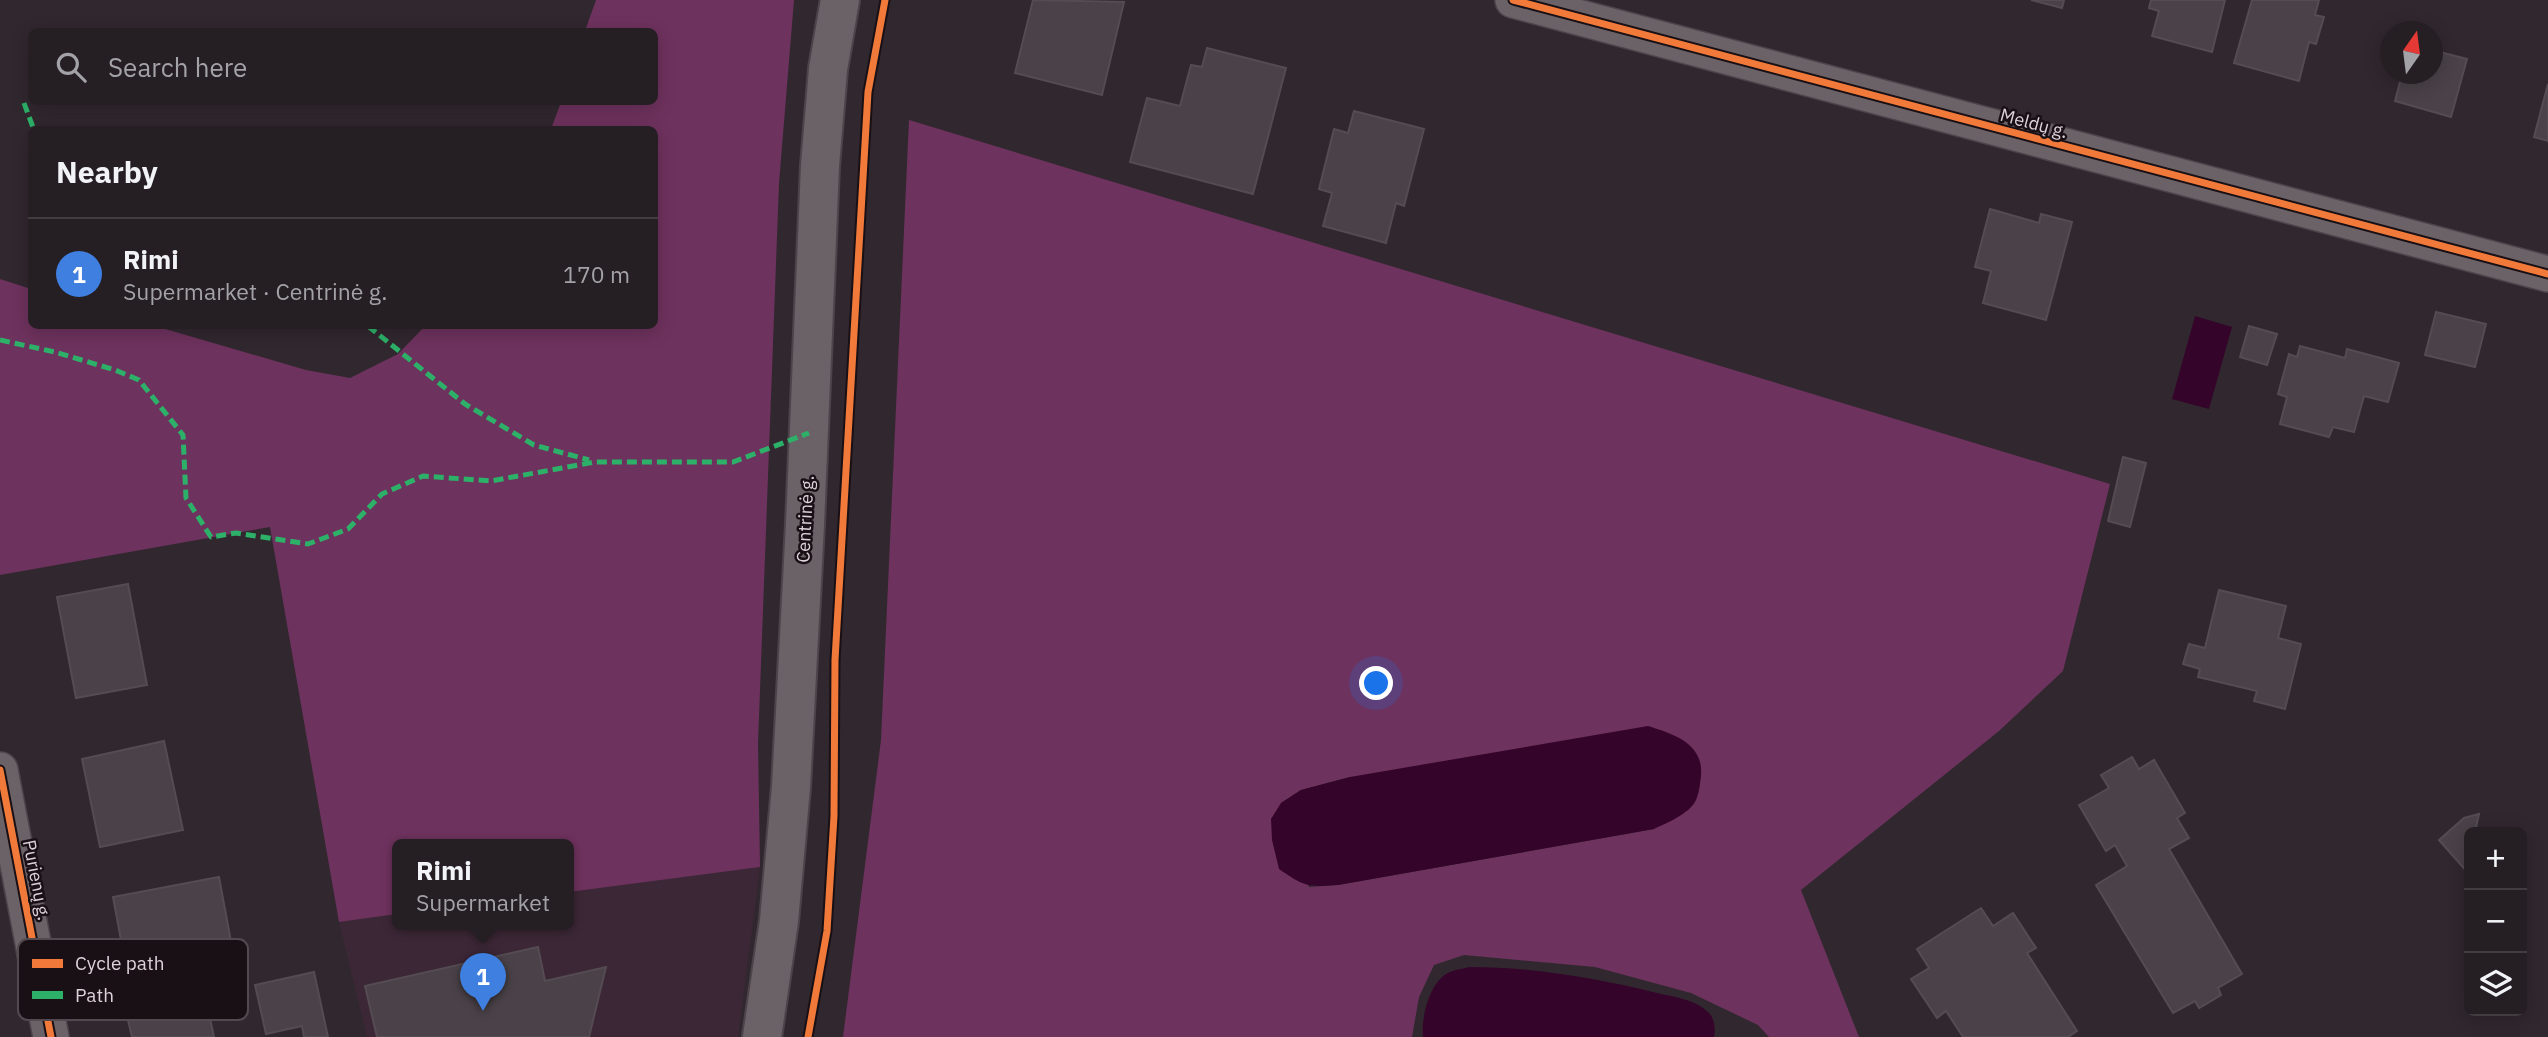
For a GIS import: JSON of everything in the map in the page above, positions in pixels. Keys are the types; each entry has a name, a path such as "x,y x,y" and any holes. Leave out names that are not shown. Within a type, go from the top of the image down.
{"main road":[{"name":"Centrinė g.","path":"762,1037 779,921 791,788 820,166 828,69 840,0"}],"street":[{"name":"Meldų g.","path":"1513,0 2548,274"},
{"name":"Purienų g.","path":"0,770 32,939"}],"shaded area":[{"path":"596,0 794,0 779,183 758,743 760,867 574,891 574,839 392,839 392,915 339,922 270,527 0,575 0,279 28,288 28,329 165,329 306,370 350,378 398,354 422,329 658,329 658,126 552,126 560,105 658,105 658,28 586,28"},
{"path":"909,120 2110,484 2063,671 1999,731 1801,890 1859,1037 1769,1037 1758,1025 1691,993 1595,967 1464,955 1434,965 1419,997 1412,1037 843,1037 881,740","holes":["1350,777 1654,829 1338,885 1309,887 1281,803 1301,790"]},
{"path":"2195,316 2232,327 2209,409 2172,399"},
{"path":"1648,726 1685,742 1698,755 1701,765 1700,786 1695,802 1682,814 1654,829 1338,885 1307,884 1279,869 1272,840 1271,819 1281,803 1301,790 1350,777"},
{"path":"760,867 738,1037 367,1037 339,922 392,915 392,930 574,930 574,891"},
{"path":"1469,967 1564,974 1684,999 1697,1004 1710,1014 1714,1023 1714,1037 1423,1037 1425,1012 1435,986 1448,973"}],"building":[{"path":"1033,0 1124,2 1102,95 1015,73"},
{"path":"2031,0 2064,0 2062,8"},
{"path":"2151,0 2225,0 2212,52 2152,36 2159,11 2149,8"},
{"path":"2252,0 2319,0 2315,15 2324,17 2316,44 2309,42 2299,81 2234,63"},
{"path":"1207,48 1286,68 1253,194 1130,162 1147,98 1180,106 1191,65 1202,67"},
{"path":"2443,53 2467,59 2451,117 2395,101 2399,84 2443,84"},
{"path":"2548,84 2548,141 2534,137"},
{"path":"1354,111 1424,129 1404,206 1396,203 1386,243 1323,226 1332,193 1319,189 1334,129 1348,133"},
{"path":"1990,209 2039,223 2041,214 2072,222 2046,320 1983,303 1991,271 1975,267"},
{"path":"2436,312 2486,324 2475,367 2425,355"},
{"path":"2249,326 2277,334 2267,365 2240,357"},
{"path":"2300,346 2345,358 2347,349 2399,363 2388,402 2364,396 2354,432 2333,427 2329,437 2280,424 2287,397 2278,394 2289,354 2297,357"},
{"path":"2123,457 2146,463 2130,527 2108,521"},
{"path":"128,584 147,685 76,698 57,597"},
{"path":"2219,590 2286,606 2278,638 2301,644 2285,709 2254,701 2257,691 2198,677 2200,669 2183,664 2189,644 2205,648"},
{"path":"164,741 183,830 100,847 82,759"},
{"path":"2132,757 2139,769 2154,760 2185,813 2177,818 2189,838 2169,849 2242,974 2218,988 2221,995 2199,1008 2195,1001 2173,1013 2096,885 2127,866 2115,845 2106,851 2079,805 2109,788 2101,775"},
{"path":"2479,814 2476,827 2464,827 2464,868 2439,840 2464,818"},
{"path":"219,877 231,939 121,939 113,897"},
{"path":"1981,908 1993,926 2013,913 2036,948 2027,953 2077,1031 2068,1037 1963,1037 1946,1011 1937,1018 1911,979 1929,968 1917,949"},
{"path":"538,947 545,981 606,967 589,1037 377,1037 365,986"},
{"path":"314,972 328,1037 304,1037 302,1026 266,1034 255,985"},
{"path":"128,1020 210,1020 214,1037 132,1037"}],"marked path":[{"path":"24,103 33,126"},
{"path":"372,329 465,404 534,445 589,460"},
{"path":"0,340 55,352 139,380 183,435 186,498 211,537 236,533 308,544 348,529 382,494 423,476 491,481 595,462 733,462 809,433"}],"cycle path":[{"path":"808,1037 827,931 834,816 835,660 868,92 885,0"},
{"path":"1513,0 2548,274"},
{"path":"0,770 32,939"},
{"path":"48,1020 51,1037"}],"place":[{"name":"Rimi","path":"483,1011"}]}
